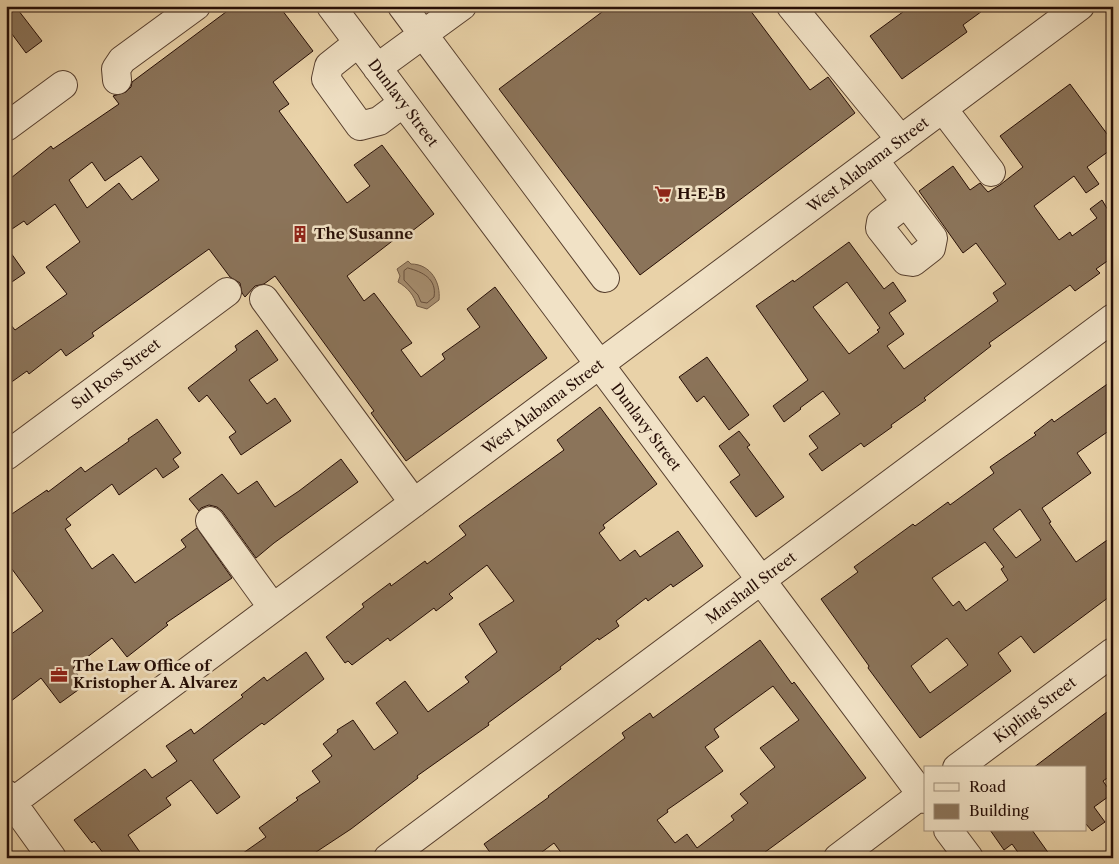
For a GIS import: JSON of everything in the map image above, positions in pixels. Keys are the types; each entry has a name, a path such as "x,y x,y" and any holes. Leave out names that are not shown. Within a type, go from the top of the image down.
{"street":[{"path":"117,80 116,69 122,60 196,6"},
{"name":"Dunlavy Street","path":"331,6 924,795"},
{"path":"402,6 605,278"},
{"path":"377,68 462,6"},
{"path":"792,6 901,140"},
{"name":"West Alabama Street","path":"8,801 273,608 1080,6"},
{"path":"358,43 329,66 326,79 360,126 379,122 403,103"},
{"path":"6,126 63,85"},
{"path":"943,109 991,172"},
{"path":"874,160 906,203"},
{"name":"Sul Ross Street","path":"6,456 227,292"},
{"path":"264,299 414,503"},
{"name":"Marshall Street","path":"388,858 1113,318"},
{"path":"210,521 273,608"},
{"name":"Kipling Street","path":"960,766 1113,652"},
{"path":"838,858 924,795"},
{"path":"8,801 52,858"},
{"path":"950,832 969,858"}],"water":[{"path":"408,261 411,264 424,267 436,281 439,300 427,309 417,306 410,292 398,282 400,276 397,269"}],"building":[{"path":"6,6 15,6 42,41 26,53 6,26"},
{"name":"The Susanne","path":"234,6 279,6 313,51 273,82 289,104 279,111 347,203 370,186 354,165 382,145 434,214 407,235 404,232 347,276 364,301 374,293 412,343 401,350 421,377 445,359 442,354 480,327 467,309 495,287 547,358 406,461 371,413 374,411 275,276 264,284 255,286 245,297 240,283 230,277 209,249 92,333 94,336 66,356 61,349 29,374 27,371 6,386 6,319 15,330 67,294 46,267 80,242 55,204 27,225 24,221 6,233 6,182 51,146 53,149 119,104 113,96 126,92 131,87 132,82","holes":["141,156 159,180 132,200 119,183 87,208 69,180 92,162 105,181"]},
{"name":"H-E-B","path":"610,6 747,6 810,90 828,77 855,113 640,275 499,89"},
{"path":"911,6 989,6 963,25 967,32 902,79 870,36"},
{"path":"1070,84 1113,142 1113,148 1087,167 1099,184 1086,193 1074,176 1034,206 1059,240 1070,232 1072,236 1097,218 1090,209 1102,200 1108,210 1113,207 1113,257 1096,269 1100,273 1075,291 1070,285 989,343 991,346 924,398 926,400 891,425 892,427 864,447 861,443 822,471 809,454 818,448 809,436 840,414 823,391 784,422 773,406 808,380 756,306 793,280 794,282 849,242 884,289 893,282 906,301 889,313 904,334 887,346 904,369 998,301 993,293 1006,284 976,243 963,253 919,191 953,166 970,190 980,183 988,192 1000,185 1023,167 1000,136","holes":["847,282 880,328 877,330 879,332 849,354 813,307"]},
{"path":"6,246 25,273 6,286"},
{"path":"257,330 278,360 249,380 267,404 275,398 291,421 241,455 229,437 236,432 207,395 199,402 188,388 237,350 235,346"},
{"path":"707,357 749,415 729,430 704,396 697,402 679,377"},
{"path":"1113,380 1113,428 1077,453 1091,473 1042,508 1051,522 1049,523 1076,562 1113,536 1113,594 1034,653 1021,636 998,653 1011,671 920,738 868,668 869,666 821,599 858,572 854,567 913,524 915,526 948,502 950,505 994,473 990,467 1036,435 1034,433 1052,419 1054,422","holes":["1020,509 1041,540 1016,558 993,529","985,542 1004,567 1001,569 1008,580 966,611 959,601 953,606 932,578","947,638 968,665 930,693 911,666"]},
{"path":"600,407 657,484 603,525 605,528 599,533 620,561 635,550 640,557 678,531 703,566 673,587 671,584 648,601 646,598 616,621 619,626 599,640 598,638 560,667 561,669 488,723 489,725 417,776 418,778 351,829 307,858 236,858 266,837 259,828 298,800 296,798 320,782 312,771 332,756 323,744 338,732 337,730 353,720 374,750 398,733 376,703 405,681 428,712 469,682 465,677 497,652 479,624 514,601 487,565 449,594 453,598 436,611 434,608 390,641 388,638 352,665 348,661 345,663 326,637 364,607 362,604 390,583 391,586 425,561 427,564 466,535 459,526 564,450 557,440"},
{"path":"157,419 181,453 173,459 179,467 163,478 156,468 119,495 112,484 66,519 71,525 65,529 92,569 113,554 135,583 186,547 181,540 197,528 232,578 166,623 168,625 127,657 112,638 73,668 85,685 60,703 41,678 6,705 6,638 43,611 6,561 6,518 47,490 48,492 81,467 85,472"},
{"path":"739,431 750,445 747,447 784,497 756,517 730,482 740,475 719,446"},
{"path":"341,459 358,482 256,558 222,511 217,507 209,505 201,508 199,511 189,499 222,474 238,494 257,481 275,507"},
{"path":"760,640 866,778 757,858 565,858 554,843 534,858 494,858 484,844 625,738 622,733 650,713 653,718","holes":["773,686 799,720 760,748 775,767 740,794 748,803 731,816 734,820 697,848 687,834 675,843 657,820 668,812 667,810 723,771 705,747 719,737 714,729"]},
{"path":"306,652 324,679 264,725 262,723 213,760 240,797 217,814 191,780 166,798 171,805 128,835 144,858 107,858 94,841 92,843 74,820 145,769 152,778 177,761 166,746 191,729 194,734 243,697 241,695 264,677 267,681"},
{"path":"1107,712 1113,720 1113,774 1103,781 1112,794 1094,807 1105,822 1092,831 1086,824 1086,766 1036,766"},
{"path":"991,832 1033,832 1052,858 1022,858 1012,844 1004,850"}],"place":[{"name":"H-E-B","path":"663,194"},
{"name":"The Susanne","path":"300,234"},
{"name":"The Law Office of Kristopher A. Alvarez","path":"59,675"}]}
